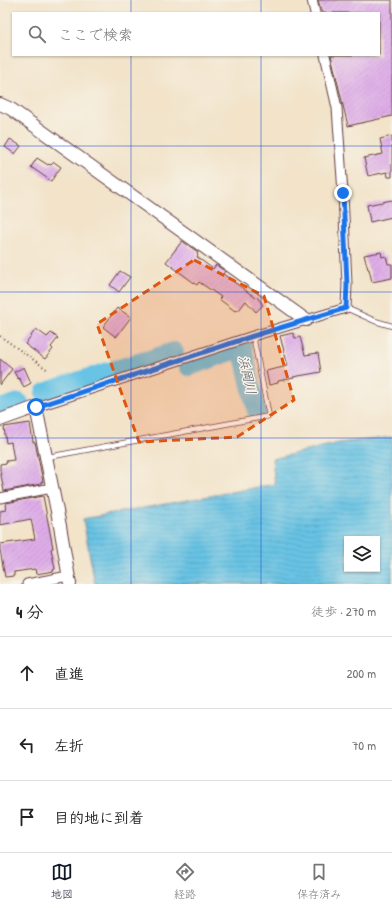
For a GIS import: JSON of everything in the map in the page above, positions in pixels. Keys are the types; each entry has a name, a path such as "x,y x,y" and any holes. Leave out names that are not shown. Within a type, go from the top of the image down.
{"street":[{"path":"312,0 315,12"},
{"path":"0,420 253,336 346,308 347,284 343,193 337,108 325,56"},
{"path":"0,104 11,108 306,320"},
{"path":"27,584 69,580 36,407"},
{"path":"0,498 52,488"}],"lane":[{"path":"346,308 375,321 392,326"},
{"path":"46,458 269,416 253,336"}],"path":[{"path":"0,336 48,370"}],"highlighted area":[{"path":"194,260 264,296 294,400 237,437 139,442 97,324"}],"water":[{"path":"392,437 392,584 95,584 83,519 275,484 272,459 339,443"}],"building":[{"path":"318,0 392,0 392,116 348,126 331,56 380,56 380,12 322,12"},
{"path":"392,136 392,177 388,177 387,172 368,176 364,158 383,154 380,139"},
{"path":"10,139 21,146 15,154 5,147"},
{"path":"37,158 48,165 51,165 54,162 61,167 51,181 31,167"},
{"path":"392,200 392,217 370,222 367,205"},
{"path":"182,241 198,252 197,257 213,269 216,265 225,271 223,274 256,298 257,297 263,305 256,312 246,301 238,311 235,311 219,299 221,297 199,282 197,285 166,262"},
{"path":"381,252 382,257 386,256 388,264 392,264 392,278 372,282 364,255"},
{"path":"120,271 130,277 119,292 110,285"},
{"path":"117,308 131,317 116,337 103,327"},
{"path":"36,329 47,337 51,333 58,338 51,347 53,349 45,359 25,344"},
{"path":"293,333 295,338 300,337 305,355 318,353 321,372 293,377 294,378 278,381 278,383 269,385 266,371 288,366 280,336"},
{"path":"0,359 12,369 0,385"},
{"path":"24,367 31,383 24,387 14,372"},
{"path":"30,423 43,482 41,482 41,484 4,491 0,464 7,463 6,461 14,460 11,442 6,443 4,427"},
{"path":"43,496 53,548 51,549 55,569 53,570 54,571 36,574 35,569 14,572 14,576 5,577 0,544 35,539 31,519 0,525 0,511 6,510 6,503"}],"waterway":[{"name":"浜岡川","path":"189,366 242,347 257,411"},
{"name":"浜岡川","path":"45,393 174,352"},
{"name":"浜岡川","path":"0,409 19,403"}],"route":[{"path":"36,407 253,336 346,308 347,284 343,193"}]}
